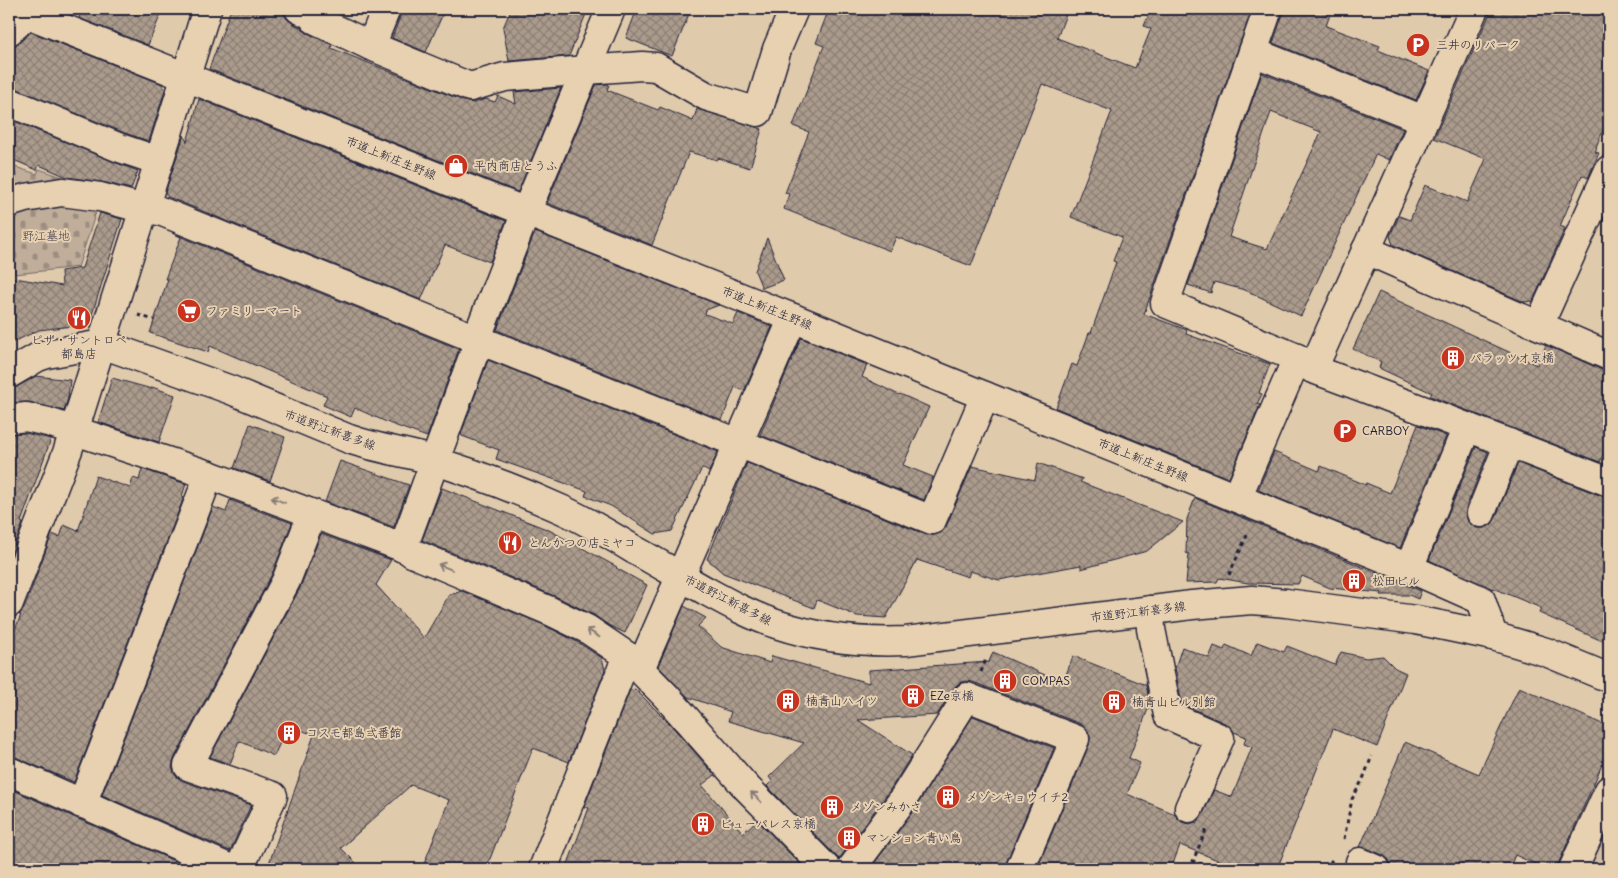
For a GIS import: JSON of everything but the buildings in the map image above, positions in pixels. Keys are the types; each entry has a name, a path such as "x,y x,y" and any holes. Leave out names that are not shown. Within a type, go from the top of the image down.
{"street":[{"path":"9,603 74,430 207,9"},
{"path":"299,9 371,46 470,87 505,78 586,70 642,66 656,67 706,96 758,112 777,49 794,9"},
{"path":"371,46 386,9"},
{"path":"403,548 479,340 478,335 526,212 611,9"},
{"path":"1268,9 1165,303 1305,364 1609,482"},
{"path":"1248,502 1305,364 1366,250 1474,9"},
{"name":"市道上新庄生野線","path":"14,23 185,76 793,318 1409,568 1481,600 1493,636"},
{"path":"1253,52 1424,120"},
{"path":"9,102 120,148 159,161"},
{"path":"1539,326 1609,170"},
{"path":"9,203 25,198 62,192 100,197 144,209 160,211 932,520 985,396"},
{"path":"1366,250 1609,356"},
{"path":"543,869 634,662 681,577 793,318"},
{"path":"9,374 31,361 48,354 102,344"},
{"name":"市道野江新喜多線","path":"102,344 231,390 349,439 366,445 435,461 562,510 591,524 747,613 775,624 807,633 866,641 906,641 1150,610 1252,600 1416,620 1493,636 1546,652 1609,678"},
{"path":"9,419 26,417 48,422 209,475 403,548 550,610 587,629 634,662 746,787 827,869"},
{"path":"1409,568 1467,427"},
{"path":"1481,513 1509,443"},
{"path":"82,804 209,475"},
{"path":"239,869 273,796 188,766 286,581 312,514"},
{"path":"1150,610 1151,629 1168,715 1220,738 1189,808"},
{"path":"851,869 901,802 967,697 1075,740 1020,869"},
{"path":"9,771 231,869"},
{"path":"1573,869 1609,790"}],"path":[{"path":"1218,602 1248,502"},
{"path":"1325,869 1353,858 1352,799 1363,780 1372,756"},
{"path":"1189,808 1212,818 1193,861 1214,869"}],"shaded area":[{"path":"1609,813 1609,869 1583,869"}],"green space":[{"name":"野江墓地","path":"9,165 37,174 39,169 65,178 62,187 9,196"},
{"name":"野江墓地","path":"99,203 78,267 15,274 9,230 9,208"}],"place":[{"name":"三井のリパーク","path":"1418,45"},
{"name":"平内商店とうふ","path":"456,166"},
{"name":"ファミリーマート","path":"189,311"},
{"name":"ピザ・サントロペ 都島店","path":"79,318"},
{"name":"パラッツオ京橋","path":"1453,358"},
{"name":"CARBOY","path":"1345,431"},
{"name":"とんかつの店ミヤコ","path":"510,543"},
{"name":"松田ビル","path":"1354,581"},
{"name":"COMPAS","path":"1005,681"},
{"name":"EZe京橋","path":"913,696"},
{"name":"楠青山ハイツ","path":"788,701"},
{"name":"楠青山ビル別館","path":"1114,702"},
{"name":"コスモ都島弍番館","path":"289,733"},
{"name":"メゾンキョウイチ2","path":"948,797"},
{"name":"メゾンみかさ","path":"832,807"},
{"name":"ビューパレス京橋","path":"703,824"},
{"name":"マンション青い鳥","path":"849,838"}]}
